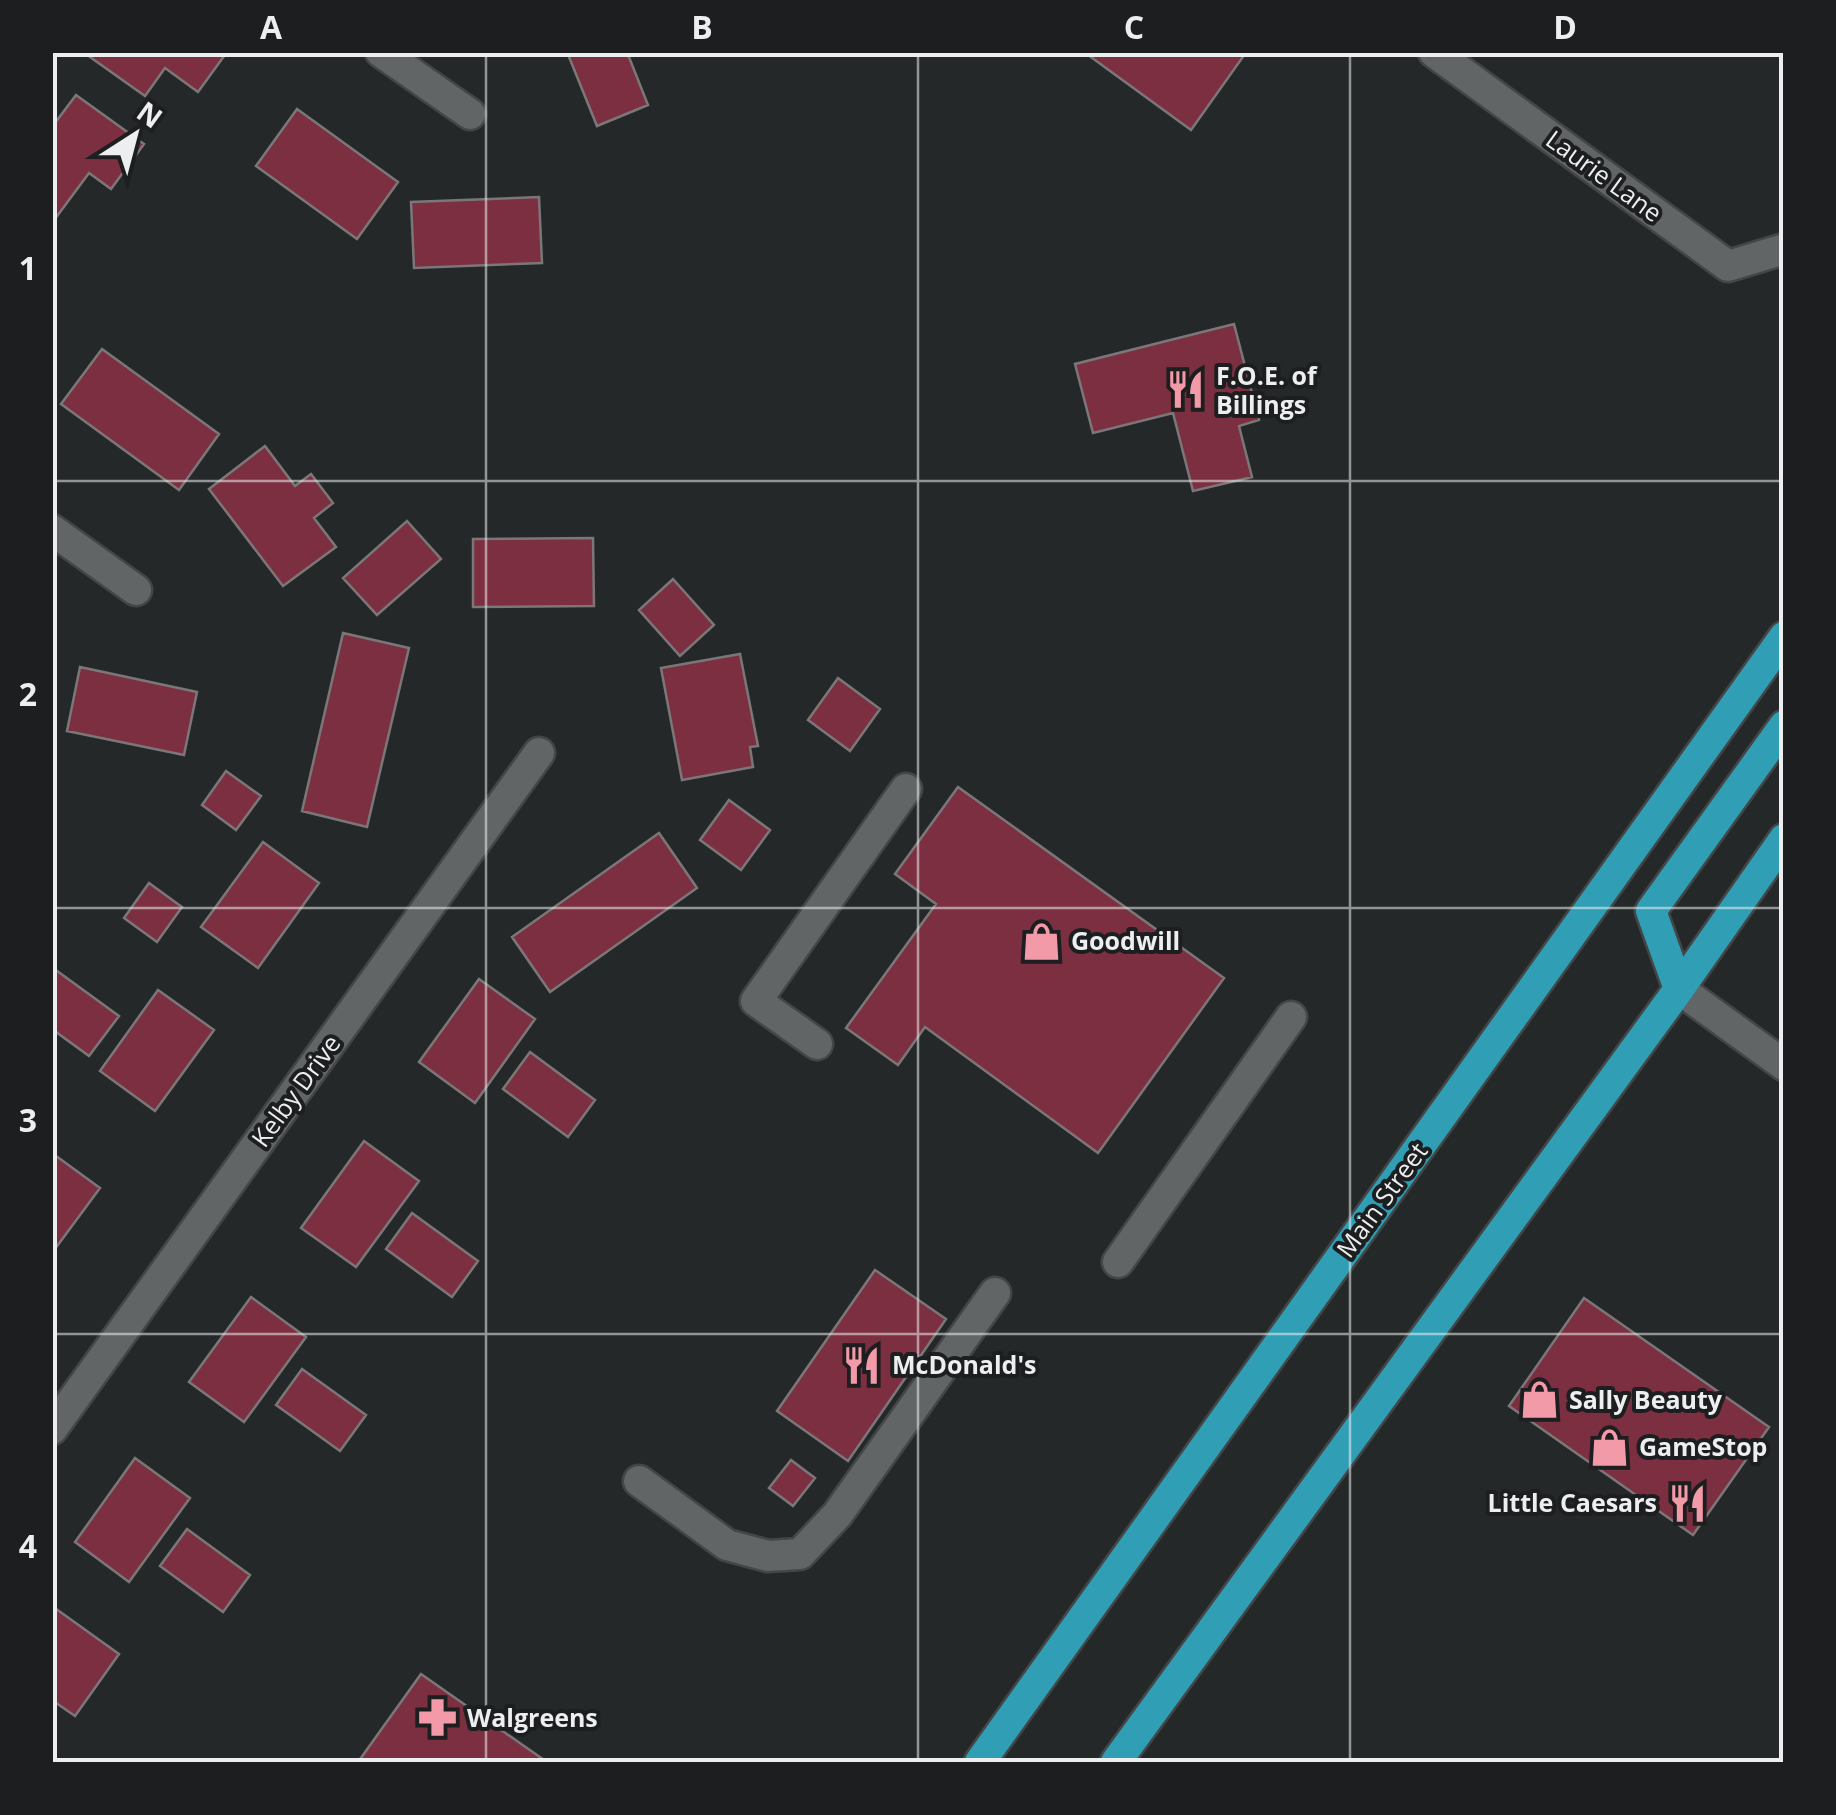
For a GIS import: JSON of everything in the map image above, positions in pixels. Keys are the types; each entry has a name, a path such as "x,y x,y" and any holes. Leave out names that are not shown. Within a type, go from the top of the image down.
{"main road":[{"name":"Main Street","path":"980,1762 1784,637"},
{"path":"1679,990 1651,912 1784,726"},
{"path":"1116,1762 1679,990 1784,839"}],"street":[{"path":"381,52 470,114"},
{"name":"Laurie Lane","path":"1434,52 1728,266 1784,249"},
{"path":"52,530 136,590"},
{"name":"Kelby Drive","path":"52,1429 539,753"},
{"path":"817,1044 756,1001 906,789"},
{"path":"1679,990 1784,1065"},
{"path":"1118,1262 1291,1017"},
{"path":"639,1481 727,1545 768,1556 800,1554 837,1514 995,1293"}],"building":[{"path":"94,52 227,52 198,92 165,68 145,96 90,57"},
{"path":"567,52 627,52 648,105 597,126"},
{"path":"1084,52 1243,52 1245,54 1191,130"},
{"path":"76,95 144,144 111,189 89,173 52,223 52,127"},
{"path":"297,109 398,182 357,239 256,166"},
{"path":"539,197 542,263 414,268 411,202"},
{"path":"1234,324 1259,420 1239,426 1252,477 1193,491 1173,413 1093,433 1075,364"},
{"path":"102,349 219,434 179,490 61,404"},
{"path":"265,446 295,486 311,474 333,503 314,518 336,547 283,586 209,489"},
{"path":"407,521 441,559 377,615 343,578"},
{"path":"593,538 594,606 473,607 473,539"},
{"path":"673,579 714,625 680,656 639,610"},
{"path":"343,633 409,648 367,827 302,811"},
{"path":"740,654 758,746 750,747 753,767 682,780 661,668"},
{"path":"80,667 197,692 184,755 67,731"},
{"path":"838,678 880,709 850,751 808,720"},
{"path":"226,771 261,796 236,830 202,805"},
{"name":"Goodwill","path":"958,787 1224,978 1098,1153 925,1027 898,1065 846,1028 936,904 895,874"},
{"path":"729,800 770,830 741,870 700,840"},
{"path":"659,833 697,888 550,992 512,937"},
{"path":"263,842 319,883 258,968 201,927"},
{"path":"149,883 182,907 157,942 124,918"},
{"path":"53,968 119,1016 89,1056 52,1029"},
{"path":"479,979 535,1019 475,1103 419,1062"},
{"path":"158,990 214,1030 155,1111 100,1071"},
{"path":"530,1052 595,1100 568,1137 503,1089"},
{"path":"364,1141 419,1181 356,1267 301,1228"},
{"path":"52,1153 100,1188 52,1253"},
{"path":"412,1213 478,1261 452,1297 386,1249"},
{"name":"McDonald's","path":"875,1270 946,1319 848,1461 777,1411"},
{"path":"251,1297 306,1337 244,1422 189,1382"},
{"path":"1584,1298 1769,1427 1693,1535 1509,1406"},
{"path":"302,1369 366,1415 340,1451 276,1405"},
{"path":"135,1458 190,1498 129,1582 75,1542"},
{"path":"791,1460 815,1478 793,1506 769,1488"},
{"path":"187,1529 250,1575 223,1612 160,1566"},
{"path":"52,1606 119,1654 75,1716 52,1700"},
{"name":"Walgreens","path":"421,1674 547,1762 358,1762"}],"place":[{"name":"F.O.E. of Billings","path":"1186,390"},
{"name":"Goodwill","path":"1041,941"},
{"name":"McDonald's","path":"862,1365"},
{"name":"Sally Beauty","path":"1539,1400"},
{"name":"GameStop","path":"1609,1447"},
{"name":"Little Caesars","path":"1687,1503"},
{"name":"Walgreens","path":"437,1718"}]}
